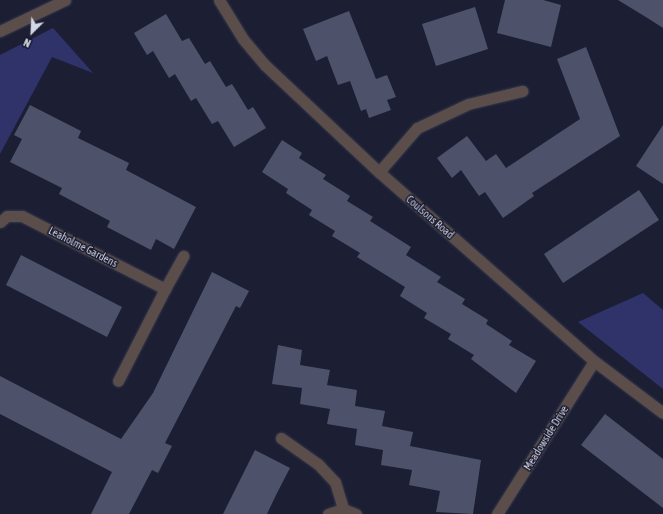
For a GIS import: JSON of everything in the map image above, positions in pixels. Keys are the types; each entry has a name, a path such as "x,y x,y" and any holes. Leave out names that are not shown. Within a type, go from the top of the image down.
{"street":[{"path":"0,31 65,0"},
{"name":"Coulsons Road","path":"219,0 243,39 266,66 379,172 594,361 663,413"},
{"path":"379,172 417,128 468,104 522,91"},
{"name":"Leaholme Gardens","path":"0,222 7,216 22,216 165,289"},
{"path":"118,381 183,256"},
{"name":"Meadowside Drive","path":"497,514 594,361"},
{"path":"281,438 318,464 335,482 343,509"},
{"path":"328,514 343,509 356,514"}],"shaded area":[{"path":"53,28 93,73 52,57 0,154 0,55"},
{"path":"643,293 663,310 663,389 578,322"}],"building":[{"path":"505,0 543,0 561,5 551,47 497,33"},
{"path":"618,0 663,0 663,28 649,19"},
{"path":"475,7 488,49 436,66 422,24"},
{"path":"349,11 376,79 387,75 396,97 387,100 391,110 369,118 366,109 361,111 350,81 338,85 327,56 316,61 303,29"},
{"path":"166,14 182,41 189,38 205,64 210,61 226,87 232,84 248,110 253,107 266,128 234,147 218,121 212,124 196,98 191,101 175,74 169,78 153,51 147,55 134,33"},
{"path":"586,47 620,136 532,193 534,196 503,218 485,192 479,196 461,170 452,178 437,158 467,136 486,161 496,154 506,168 580,119 557,59"},
{"path":"30,105 81,131 78,138 129,163 126,170 196,207 174,249 156,239 151,250 107,227 110,221 59,194 62,188 10,162 22,139 14,135"},
{"path":"663,125 663,184 636,166"},
{"path":"282,140 302,153 299,158 326,175 323,179 350,196 347,201 373,217 370,221 411,247 406,255 441,277 437,282 465,299 462,304 488,320 486,324 512,341 509,345 536,361 516,393 471,359 474,355 448,339 451,334 424,318 427,313 400,296 405,287 357,257 360,253 332,236 335,231 309,215 312,210 286,193 288,189 262,172"},
{"path":"639,190 659,220 563,283 544,254"},
{"path":"21,255 122,307 107,337 6,285"},
{"path":"212,272 249,291 240,308 236,306 165,443 172,446 158,473 152,470 129,514 91,514 112,472 0,414 0,376 121,439 153,393"},
{"path":"278,345 302,350 300,365 330,370 327,385 357,390 355,406 385,411 382,426 413,432 410,446 481,460 473,514 436,512 440,491 409,485 412,470 381,465 383,450 355,445 357,429 327,424 330,409 300,404 302,388 272,384"},
{"path":"605,414 663,459 663,508 581,445"},
{"path":"255,450 290,468 267,514 223,514"}]}
